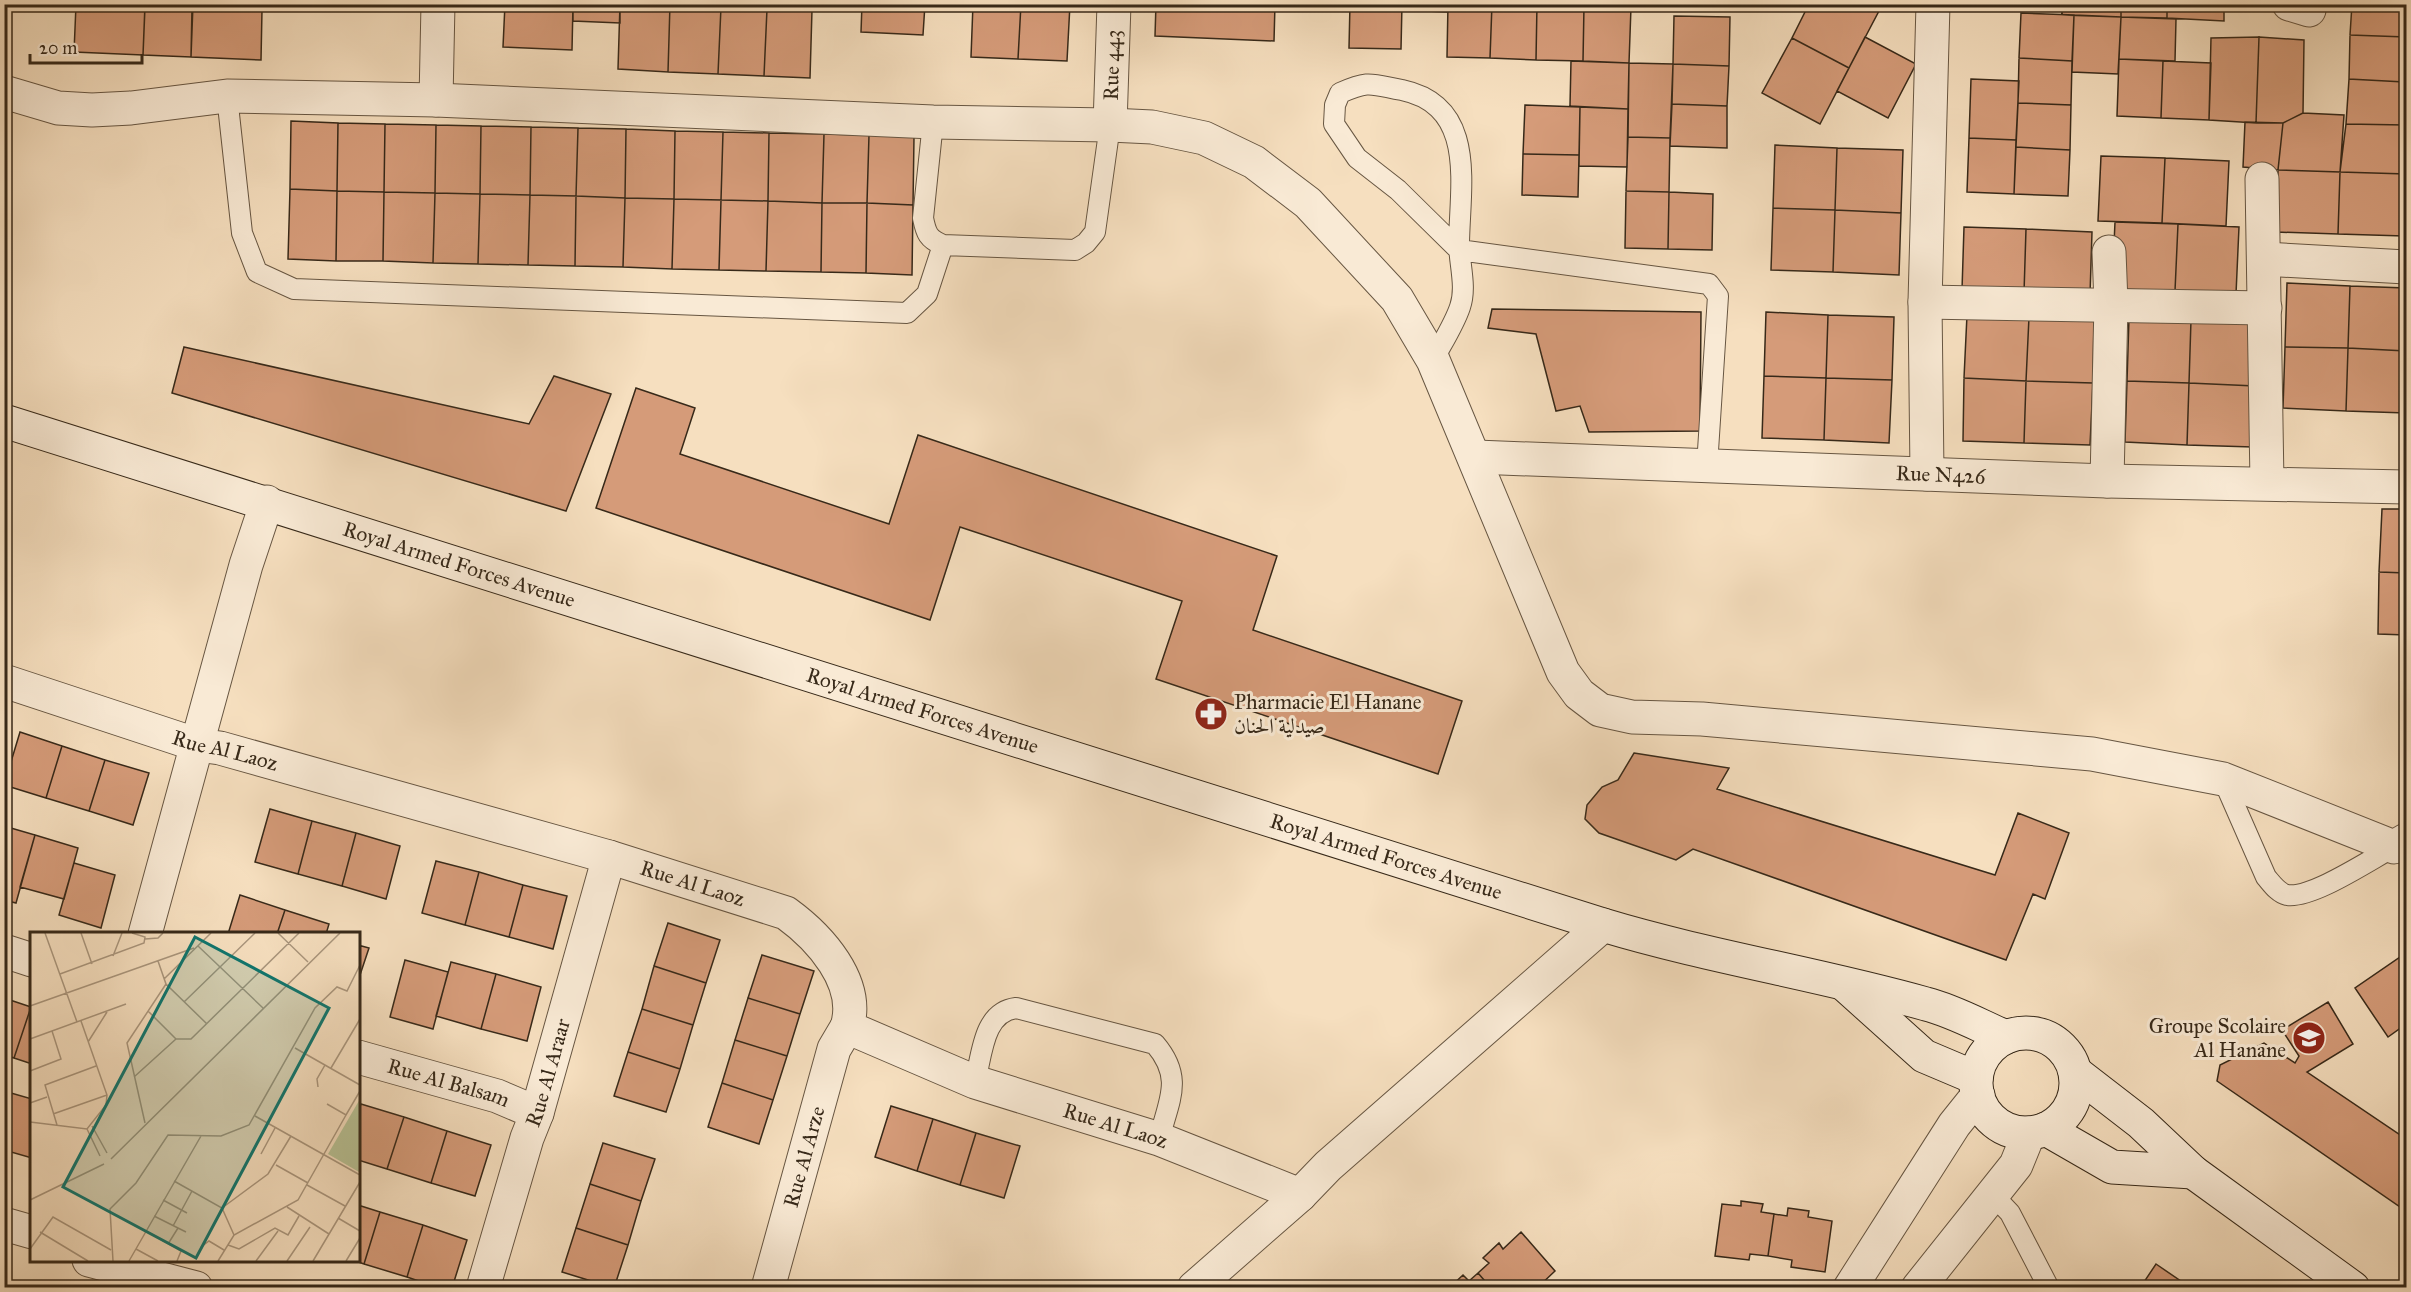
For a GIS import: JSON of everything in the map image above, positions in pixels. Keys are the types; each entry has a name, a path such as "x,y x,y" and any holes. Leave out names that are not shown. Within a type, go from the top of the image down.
{"street":[{"path":"436,100 438,4"},
{"name":"Rue 443","path":"1110,125 1114,4"},
{"path":"1927,474 1926,302 1930,5"},
{"path":"4,92 58,108 92,110 131,108 227,96 436,100 933,122 1152,127 1204,138 1254,162 1308,203 1359,255 1396,299 1433,360 1476,457 1563,672 1580,694 1600,710 1632,717 1702,719 2092,754 2223,779 2400,843"},
{"path":"2262,179 2266,483"},
{"path":"2107,481 2111,303 2109,252"},
{"path":"2264,259 2406,267"},
{"path":"1926,302 2111,303 2265,308"},
{"name":"Royal Armed Forces Avenue","path":"4,421 267,502 1603,925 1646,938 1798,971 1929,1004 2006,1037"},
{"name":"Rue N426","path":"1476,457 2107,481 2406,487"},
{"path":"145,932 246,565 267,502"},
{"name":"Rue Al Laoz","path":"4,681 198,745 220,748 609,856 786,913 809,930 832,958 843,978 851,1014 847,1027 975,1082 1159,1139 1300,1195"},
{"name":"Rue Al Araar","path":"483,1287 527,1138 537,1113 609,856"},
{"path":"1194,1287 1603,925"},
{"path":"4,951 30,959"},
{"name":"Royal Armed Forces Avenue","path":"1844,984 1924,1056 1977,1087"},
{"name":"Rue Al Arze","path":"768,1287 834,1049 847,1027"},
{"path":"1850,1287 1977,1087 1981,1061 1992,1047 2006,1037 2023,1034 2040,1035 2056,1043 2068,1056 2075,1072 2076,1089 2071,1106 2061,1120 2038,1131 2013,1131 1996,1124 1985,1111 1977,1087"},
{"name":"Rue Al Balsam","path":"360,1058 497,1096 537,1113"},
{"path":"2075,1072 2141,1123 2193,1172 2254,1219 2353,1287"},
{"path":"2038,1131 2112,1167 2193,1172"},
{"path":"1917,1287 1994,1196 2038,1131"},
{"path":"4,1224 30,1231"},
{"path":"90,1262 117,1287"},
{"path":"96,1262 196,1287"}],"lane":[{"path":"1433,360 1461,305 1459,250 1461,148 1447,114 1432,101 1415,94 1365,82 1340,93 1335,105 1334,124 1357,158 1398,190 1459,250 1709,284 1718,296 1707,466"},
{"path":"227,96 242,233 257,272 294,289 907,313 927,294 943,245"},
{"path":"933,122 923,218 926,232 931,240 943,245 1075,250 1086,243 1095,232 1110,125"},
{"path":"2223,779 2266,877 2276,890 2285,894 2298,895 2315,889 2400,843"},
{"path":"975,1082 992,1021 1008,1009 1016,1008 1155,1044 1168,1059 1174,1079 1159,1139"},
{"path":"1994,1196 2010,1213 2049,1287"}],"building":[{"path":"95,4 145,4 145,7"},
{"path":"145,4 193,4 191,57 143,55"},
{"path":"193,4 263,4 262,10 192,7"},
{"path":"505,4 573,4 572,50 503,47"},
{"path":"573,4 620,4 620,23 573,21"},
{"path":"620,4 670,4 668,72 618,69"},
{"path":"670,4 721,7 718,74 668,72"},
{"path":"862,4 925,4 923,35 861,32"},
{"path":"925,4 973,4 972,10 925,8"},
{"path":"973,4 1021,4 1018,59 971,57"},
{"path":"1021,4 1070,4 1067,61 1018,59"},
{"path":"1156,4 1275,4 1274,41 1155,36"},
{"path":"1350,4 1402,4 1401,49 1349,48"},
{"path":"1402,4 1448,4 1448,12 1402,10"},
{"path":"1448,4 1492,4 1490,58 1447,57"},
{"path":"1492,4 1537,4 1536,60 1490,58"},
{"path":"1537,4 1584,6 1583,61 1536,60"},
{"path":"1809,4 1872,4 1880,9 1849,68 1792,38"},
{"path":"2062,4 2121,4 2121,17 2062,15"},
{"path":"2121,4 2167,4 2167,18 2121,17"},
{"path":"2167,4 2224,4 2224,21 2167,18"},
{"path":"2352,4 2406,4 2406,37 2350,35"},
{"path":"76,5 145,7 143,55 74,52"},
{"path":"1584,6 1631,7 1629,63 1583,61"},
{"path":"192,7 262,10 261,60 191,57"},
{"path":"721,7 767,9 764,76 718,74"},
{"path":"767,9 812,10 810,78 764,76"},
{"path":"2021,13 2074,15 2072,61 2019,58"},
{"path":"2074,15 2121,17 2118,74 2072,72"},
{"path":"1674,16 1730,17 1729,66 1673,64"},
{"path":"2121,17 2176,19 2175,61 2119,59"},
{"path":"2350,35 2406,37 2404,82 2349,79"},
{"path":"1865,37 1916,64 1888,118 1837,91"},
{"path":"2259,37 2256,123 2209,120 2211,38"},
{"path":"2259,37 2304,40 2303,113 2283,123 2256,123"},
{"path":"1792,38 1849,68 1820,124 1762,93"},
{"path":"2019,58 2072,61 2071,105 2018,103"},
{"path":"2119,59 2163,61 2161,118 2117,116"},
{"path":"1571,61 1629,63 1628,109 1570,106"},
{"path":"2163,61 2211,63 2209,120 2161,118"},
{"path":"1629,63 1673,64 1670,138 1628,137"},
{"path":"1673,64 1729,66 1727,106 1672,104"},
{"path":"1971,79 2019,81 2016,140 1969,138"},
{"path":"2349,79 2404,82 2405,125 2346,124"},
{"path":"2018,103 2071,105 2070,150 2016,147"},
{"path":"1672,104 1727,106 1727,148 1670,146"},
{"path":"1525,105 1580,107 1579,155 1523,154"},
{"path":"1580,107 1628,109 1627,167 1579,166"},
{"path":"2303,113 2344,115 2340,172 2278,170 2283,123"},
{"path":"291,121 338,123 337,191 290,189"},
{"path":"2245,122 2283,123 2278,170 2243,167"},
{"path":"338,123 385,124 384,192 337,191"},
{"path":"385,124 436,125 435,193 384,192"},
{"path":"2346,124 2405,125 2406,174 2340,172"},
{"path":"436,125 481,126 480,194 435,193"},
{"path":"481,126 531,127 530,195 480,194"},
{"path":"531,127 578,128 576,196 530,195"},
{"path":"578,128 626,129 625,198 576,196"},
{"path":"626,129 675,131 674,199 625,198"},
{"path":"675,131 723,132 721,200 674,199"},
{"path":"723,132 769,133 768,201 721,200"},
{"path":"769,133 824,134 822,203 768,201"},
{"path":"824,134 869,135 867,203 822,203"},
{"path":"869,135 914,137 913,205 867,203"},
{"path":"1628,137 1670,138 1669,192 1626,191"},
{"path":"1969,138 2016,140 2014,194 1967,192"},
{"path":"1775,145 1837,148 1835,210 1773,208"},
{"path":"2016,147 2070,150 2068,196 2014,194"},
{"path":"1837,148 1903,150 1901,213 1835,210"},
{"path":"1523,154 1579,155 1578,197 1522,195"},
{"path":"2101,156 2165,158 2162,223 2098,221"},
{"path":"2165,158 2229,161 2226,226 2162,223"},
{"path":"2278,170 2340,172 2338,234 2276,232"},
{"path":"2340,172 2406,174 2404,236 2338,234"},
{"path":"290,189 337,191 336,261 288,259"},
{"path":"337,191 384,192 383,261 336,261"},
{"path":"1626,191 1669,192 1668,249 1625,248"},
{"path":"384,192 435,193 433,263 383,261"},
{"path":"1669,192 1713,194 1712,250 1668,249"},
{"path":"435,193 480,194 478,264 433,263"},
{"path":"480,194 530,195 528,265 478,264"},
{"path":"530,195 576,196 575,266 528,265"},
{"path":"576,196 625,198 623,267 575,266"},
{"path":"625,198 674,199 672,269 623,267"},
{"path":"674,199 721,200 719,270 672,269"},
{"path":"721,200 768,201 766,271 719,270"},
{"path":"768,201 822,203 821,272 766,271"},
{"path":"822,203 867,203 866,273 821,272"},
{"path":"867,203 913,205 912,275 866,273"},
{"path":"1773,208 1835,210 1833,272 1771,270"},
{"path":"1835,210 1901,213 1899,275 1833,272"},
{"path":"2115,222 2178,224 2175,291 2112,289"},
{"path":"2178,224 2239,227 2236,294 2175,291"},
{"path":"1964,227 2026,229 2024,293 1962,290"},
{"path":"2026,229 2092,232 2090,295 2024,293"},
{"path":"2287,283 2350,286 2348,348 2285,347"},
{"path":"2350,286 2406,288 2406,351 2348,348"},
{"path":"4,288 10,293 9,312 4,317"},
{"path":"1492,309 1701,312 1700,431 1589,432 1580,406 1556,411 1536,334 1488,328"},
{"path":"1766,312 1828,315 1826,378 1764,376"},
{"path":"1828,315 1894,317 1892,380 1826,378"},
{"path":"1967,315 2029,317 2026,381 1964,378"},
{"path":"2029,317 2094,320 2093,383 2026,381"},
{"path":"2129,318 2191,320 2189,383 2127,381"},
{"path":"2191,320 2257,322 2255,386 2189,383"},
{"path":"184,347 529,424 554,376 611,394 566,511 172,393"},
{"path":"2285,347 2348,348 2346,411 2283,408"},
{"path":"2348,348 2406,351 2406,413 2346,411"},
{"path":"1764,376 1826,378 1824,440 1762,438"},
{"path":"1826,378 1892,380 1889,443 1824,440"},
{"path":"1964,378 2026,381 2024,443 1963,441"},
{"path":"2026,381 2093,383 2090,445 2024,443"},
{"path":"2127,381 2189,383 2187,445 2125,442"},
{"path":"2189,383 2255,386 2253,447 2187,445"},
{"path":"636,388 695,408 680,454 889,524 918,435 1277,556 1253,630 1462,701 1438,774 1156,679 1182,601 960,527 930,620 596,508"},
{"path":"2382,509 2406,509 2406,573 2379,572"},
{"path":"2379,572 2406,573 2406,635 2378,634"},
{"path":"20,732 62,746 46,798 4,785"},
{"path":"62,746 105,760 89,811 46,798"},
{"path":"1634,753 1729,768 1717,789 1995,875 2018,813 2069,833 2045,899 2033,894 2006,960 1693,849 1676,860 1599,833 1585,819 1587,805 1602,787 1618,780"},
{"path":"105,760 149,773 133,825 89,811"},
{"path":"270,809 312,821 298,874 255,862"},
{"path":"312,821 356,833 342,886 298,874"},
{"path":"4,826 35,835 16,903 4,900"},
{"path":"356,833 400,846 386,899 342,886"},
{"path":"35,835 78,848 64,899 20,887"},
{"path":"436,861 479,872 465,925 422,913"},
{"path":"74,863 115,875 101,928 59,915"},
{"path":"479,872 523,885 509,937 465,925"},
{"path":"523,885 567,896 553,949 509,937"},
{"path":"240,895 285,910 278,932 229,932"},
{"path":"285,910 329,924 327,932 278,932"},
{"path":"668,923 720,940 706,983 654,966"},
{"path":"360,946 369,948 360,975"},
{"path":"2406,953 2406,1024 2388,1037 2355,988"},
{"path":"762,955 814,971 800,1014 748,998"},
{"path":"405,960 448,972 433,1029 390,1017"},
{"path":"451,962 496,974 481,1029 436,1016"},
{"path":"654,966 706,983 693,1025 642,1009"},
{"path":"496,974 541,987 527,1041 481,1029"},
{"path":"4,998 30,1007 30,1010 14,1058 4,1055"},
{"path":"748,998 800,1014 787,1056 735,1040"},
{"path":"2328,1002 2353,1044 2307,1072 2406,1139 2406,1211 2217,1081 2220,1065 2264,1043 2295,1063 2299,1056 2282,1030"},
{"path":"642,1009 693,1025 680,1069 628,1052"},
{"path":"30,1010 30,1063 14,1058"},
{"path":"735,1040 787,1056 773,1100 722,1083"},
{"path":"628,1052 680,1069 666,1112 614,1096"},
{"path":"722,1083 773,1100 759,1144 708,1127"},
{"path":"4,1091 30,1098 30,1157 4,1150"},
{"path":"361,1104 404,1117 387,1169 360,1161"},
{"path":"891,1106 933,1119 917,1171 875,1157"},
{"path":"404,1117 447,1131 431,1183 387,1169"},
{"path":"933,1119 976,1133 960,1185 917,1171"},
{"path":"447,1131 491,1145 475,1196 431,1183"},
{"path":"976,1133 1020,1146 1004,1198 960,1185"},
{"path":"603,1143 655,1159 641,1201 590,1184"},
{"path":"590,1184 641,1201 628,1245 576,1228"},
{"path":"1741,1201 1763,1204 1761,1212 1774,1214 1768,1256 1750,1254 1749,1260 1715,1256 1722,1204 1741,1206"},
{"path":"360,1206 380,1212 364,1264 358,1262"},
{"path":"1788,1208 1809,1211 1808,1217 1832,1221 1825,1272 1791,1267 1792,1260 1768,1256 1774,1214 1787,1216"},
{"path":"380,1212 423,1225 407,1277 364,1264"},
{"path":"423,1225 467,1240 452,1288 439,1288 407,1277"},
{"path":"576,1228 628,1245 614,1288 562,1272"},
{"path":"1521,1232 1555,1271 1537,1288 1491,1288 1478,1273 1489,1263 1483,1258 1499,1243 1503,1249"},
{"path":"2156,1264 2191,1288 2140,1288"},
{"path":"1478,1273 1491,1288 1449,1288 1463,1275 1469,1281"}],"place":[{"name":"Pharmacie El Hanane صيدلية الحنان","path":"1211,714"},
{"name":"Groupe Scolaire Al Hanane","path":"2309,1038"}]}
